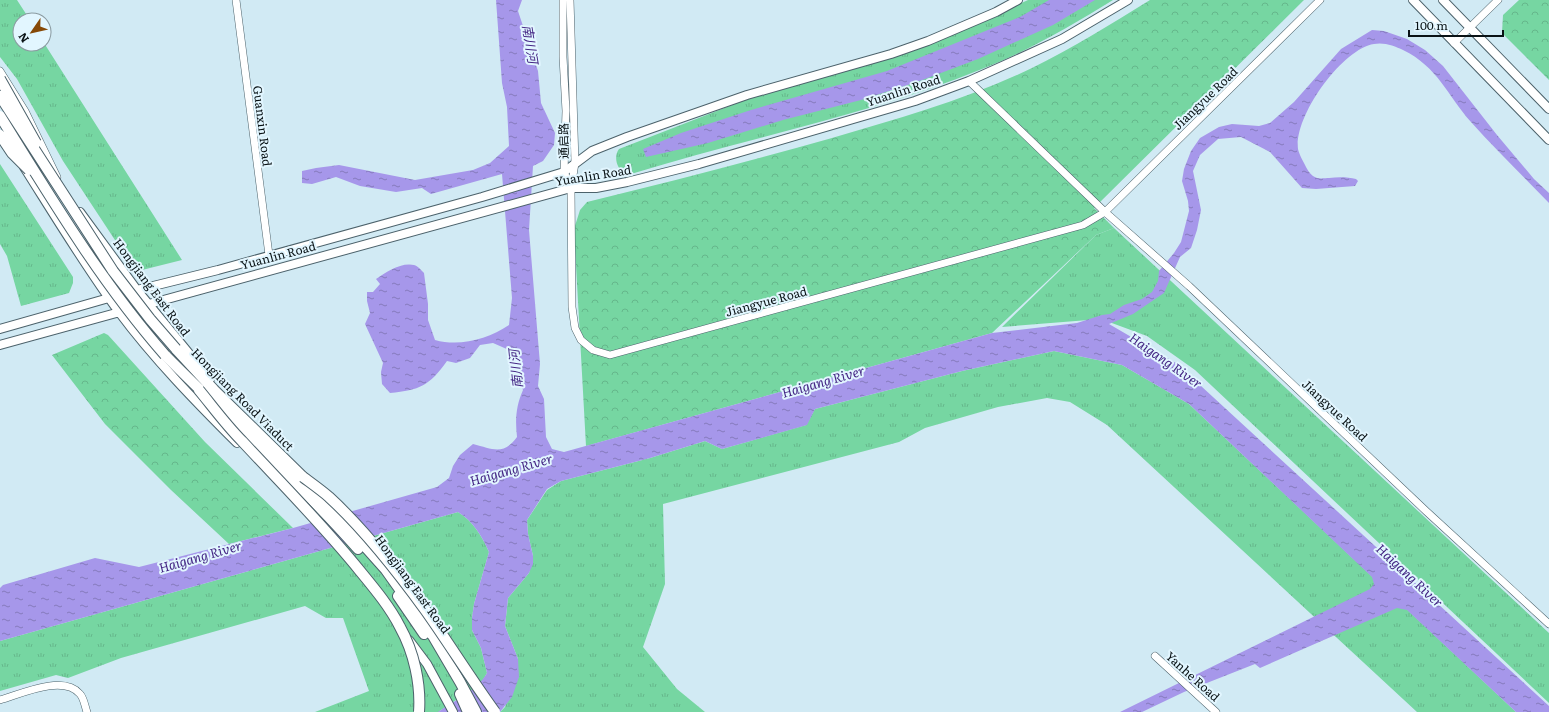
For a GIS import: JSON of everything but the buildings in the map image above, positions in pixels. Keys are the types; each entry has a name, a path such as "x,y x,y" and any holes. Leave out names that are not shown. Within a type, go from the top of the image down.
{"highway":[{"path":"0,79 34,138 50,174"},
{"name":"Hongjiang Road Viaduct","path":"0,96 113,271 150,319 214,390 303,477 378,560 403,592 445,655 476,712"},
{"name":"Hongjiang Road Viaduct","path":"0,116 41,182 107,282 140,326 199,390 318,504 387,581 426,636 455,684 468,712"},
{"path":"0,135 12,153 41,182"},
{"path":"199,390 240,440 299,500 348,556 385,604 400,627 411,652 416,672 419,712"},
{"path":"303,477 329,497 360,528 386,558 426,611 466,672 496,712"}],"main road":[{"name":"Yuanlin Road","path":"0,329 137,290 482,197 564,172 592,151 620,140 747,95 861,64 928,41 996,12 1018,0"},
{"name":"Yuanlin Road","path":"0,344 570,188 596,188 619,184 699,164 915,101 969,81 1062,38 1128,0"},
{"path":"1413,0 1549,140"},
{"path":"1443,0 1549,109"},
{"name":"Hongjiang East Road","path":"0,88 61,186 148,304 217,387 337,509 369,543 395,574 425,617 480,712"},
{"path":"0,129 44,199 119,312 133,330 197,402 309,516 344,555 374,592 427,664 453,712"}],"street":[{"name":"Guanxin Road","path":"236,0 269,255"},
{"name":"通启路","path":"563,0 563,57 566,111 564,172 570,188"},
{"name":"通启路","path":"570,0 574,163 570,188"},
{"name":"Jiangyue Road","path":"570,188 572,307 575,328 581,340 593,350 610,355 1083,225 1105,212 1320,0"},
{"path":"1454,43 1498,0"},
{"path":"0,71 25,111 61,186"},
{"path":"969,81 1105,212"},
{"path":"0,144 44,199"},
{"name":"Jiangyue Road","path":"1105,212 1176,274 1426,511 1549,624"},
{"name":"Yanhe Road","path":"1155,656 1216,712"},
{"path":"0,700 47,686 60,684 71,688 81,695 87,712"}],"green space":[{"path":"0,0 17,0 25,12 12,12 12,52 50,52 182,260 138,271 134,269 63,161 17,79 0,57"},
{"path":"1028,0 1113,0 1065,29 999,62 896,100 631,174 626,174 620,170 618,166 616,156 619,149 745,100 836,73 950,36"},
{"path":"1150,0 1304,0 1094,208 1114,228 1096,235 992,333 586,446 574,229 580,210 587,202 802,147 959,98 1032,68 1092,36"},
{"path":"1519,0 1549,0 1549,80 1502,33 1503,15"},
{"path":"0,164 73,277 73,283 69,293 21,306 7,256 0,244"},
{"path":"1114,228 1549,633 1549,703 1195,370 1147,336 1101,319 1002,327 1096,235"},
{"path":"104,333 108,335 205,442 293,528 229,544 171,490 105,424 52,355"},
{"path":"1054,351 1122,365 1189,404 1516,712 1417,712 1107,425 1070,402 1047,398 998,407 925,428 899,442 663,504 665,584 643,647 677,689 705,712 500,712 505,707 518,659 505,626 508,598 529,573 533,556 528,534 527,520 547,490 561,481 650,458 705,441 722,449 806,425 815,409 962,371"},
{"path":"458,512 476,529 489,552 474,604 472,618 472,630 481,648 487,673 483,680 473,689 438,712 315,712 369,691 343,618 326,618 305,606 121,658 68,678 56,675 0,691 0,641"}],"water":[{"name":"Haigang River","path":"496,0 522,0 518,11 538,71 541,103 555,133 554,145 543,161 533,166 529,230 540,364 538,386 544,399 546,437 552,449 564,452 992,333 1077,323 1110,314 1124,305 1142,299 1152,292 1158,281 1159,271 1181,242 1189,211 1188,201 1182,181 1184,169 1191,151 1200,138 1219,127 1232,124 1259,126 1270,123 1294,102 1341,49 1372,30 1384,31 1407,39 1425,50 1443,66 1497,135 1534,179 1549,193 1549,203 1471,122 1434,73 1415,57 1403,50 1385,44 1374,44 1361,49 1348,58 1322,86 1304,119 1299,135 1298,149 1311,175 1319,178 1343,177 1356,179 1358,181 1355,186 1316,189 1302,188 1270,152 1241,137 1218,139 1200,155 1193,171 1201,210 1197,230 1191,248 1180,257 1164,293 1133,314 1109,324 1176,363 1549,706 1549,712 1516,712 1407,610 1397,608 1260,668 1255,664 1184,692 1142,712 1120,712 1370,589 1374,584 1372,577 1189,404 1122,365 1054,351 962,371 815,409 807,425 722,449 705,441 650,458 561,481 547,489 527,520 533,564 529,573 508,598 505,626 518,659 519,677 512,697 500,712 438,712 472,690 487,673 481,648 472,630 472,618 474,604 489,552 476,529 458,512 0,641 0,588 3,585 95,558 139,567 293,528 437,487 449,478 453,466 460,455 473,444 497,450 507,447 517,437 517,413 523,390 509,350 493,343 480,345 470,358 456,363 447,361 435,376 423,385 409,390 390,393 382,384 381,372 383,363 365,324 370,313 367,301 367,292 373,292 380,284 376,279 394,268 409,264 417,266 424,273 428,304 428,320 435,340 454,343 474,340 483,338 509,325 512,298 502,174 431,194 422,188 396,192 360,186 336,177 312,184 302,183 302,171 339,165 415,180 473,170 490,163 509,146 507,107 502,83"},
{"path":"1049,0 1095,0 1053,25 978,59 917,82 861,100 783,120 708,143 646,157 643,149 681,133 751,110 887,71 1020,17"}],"water label":[{"name":"南川河","path":"531,44"},
{"name":"南川河","path":"515,369"}]}
